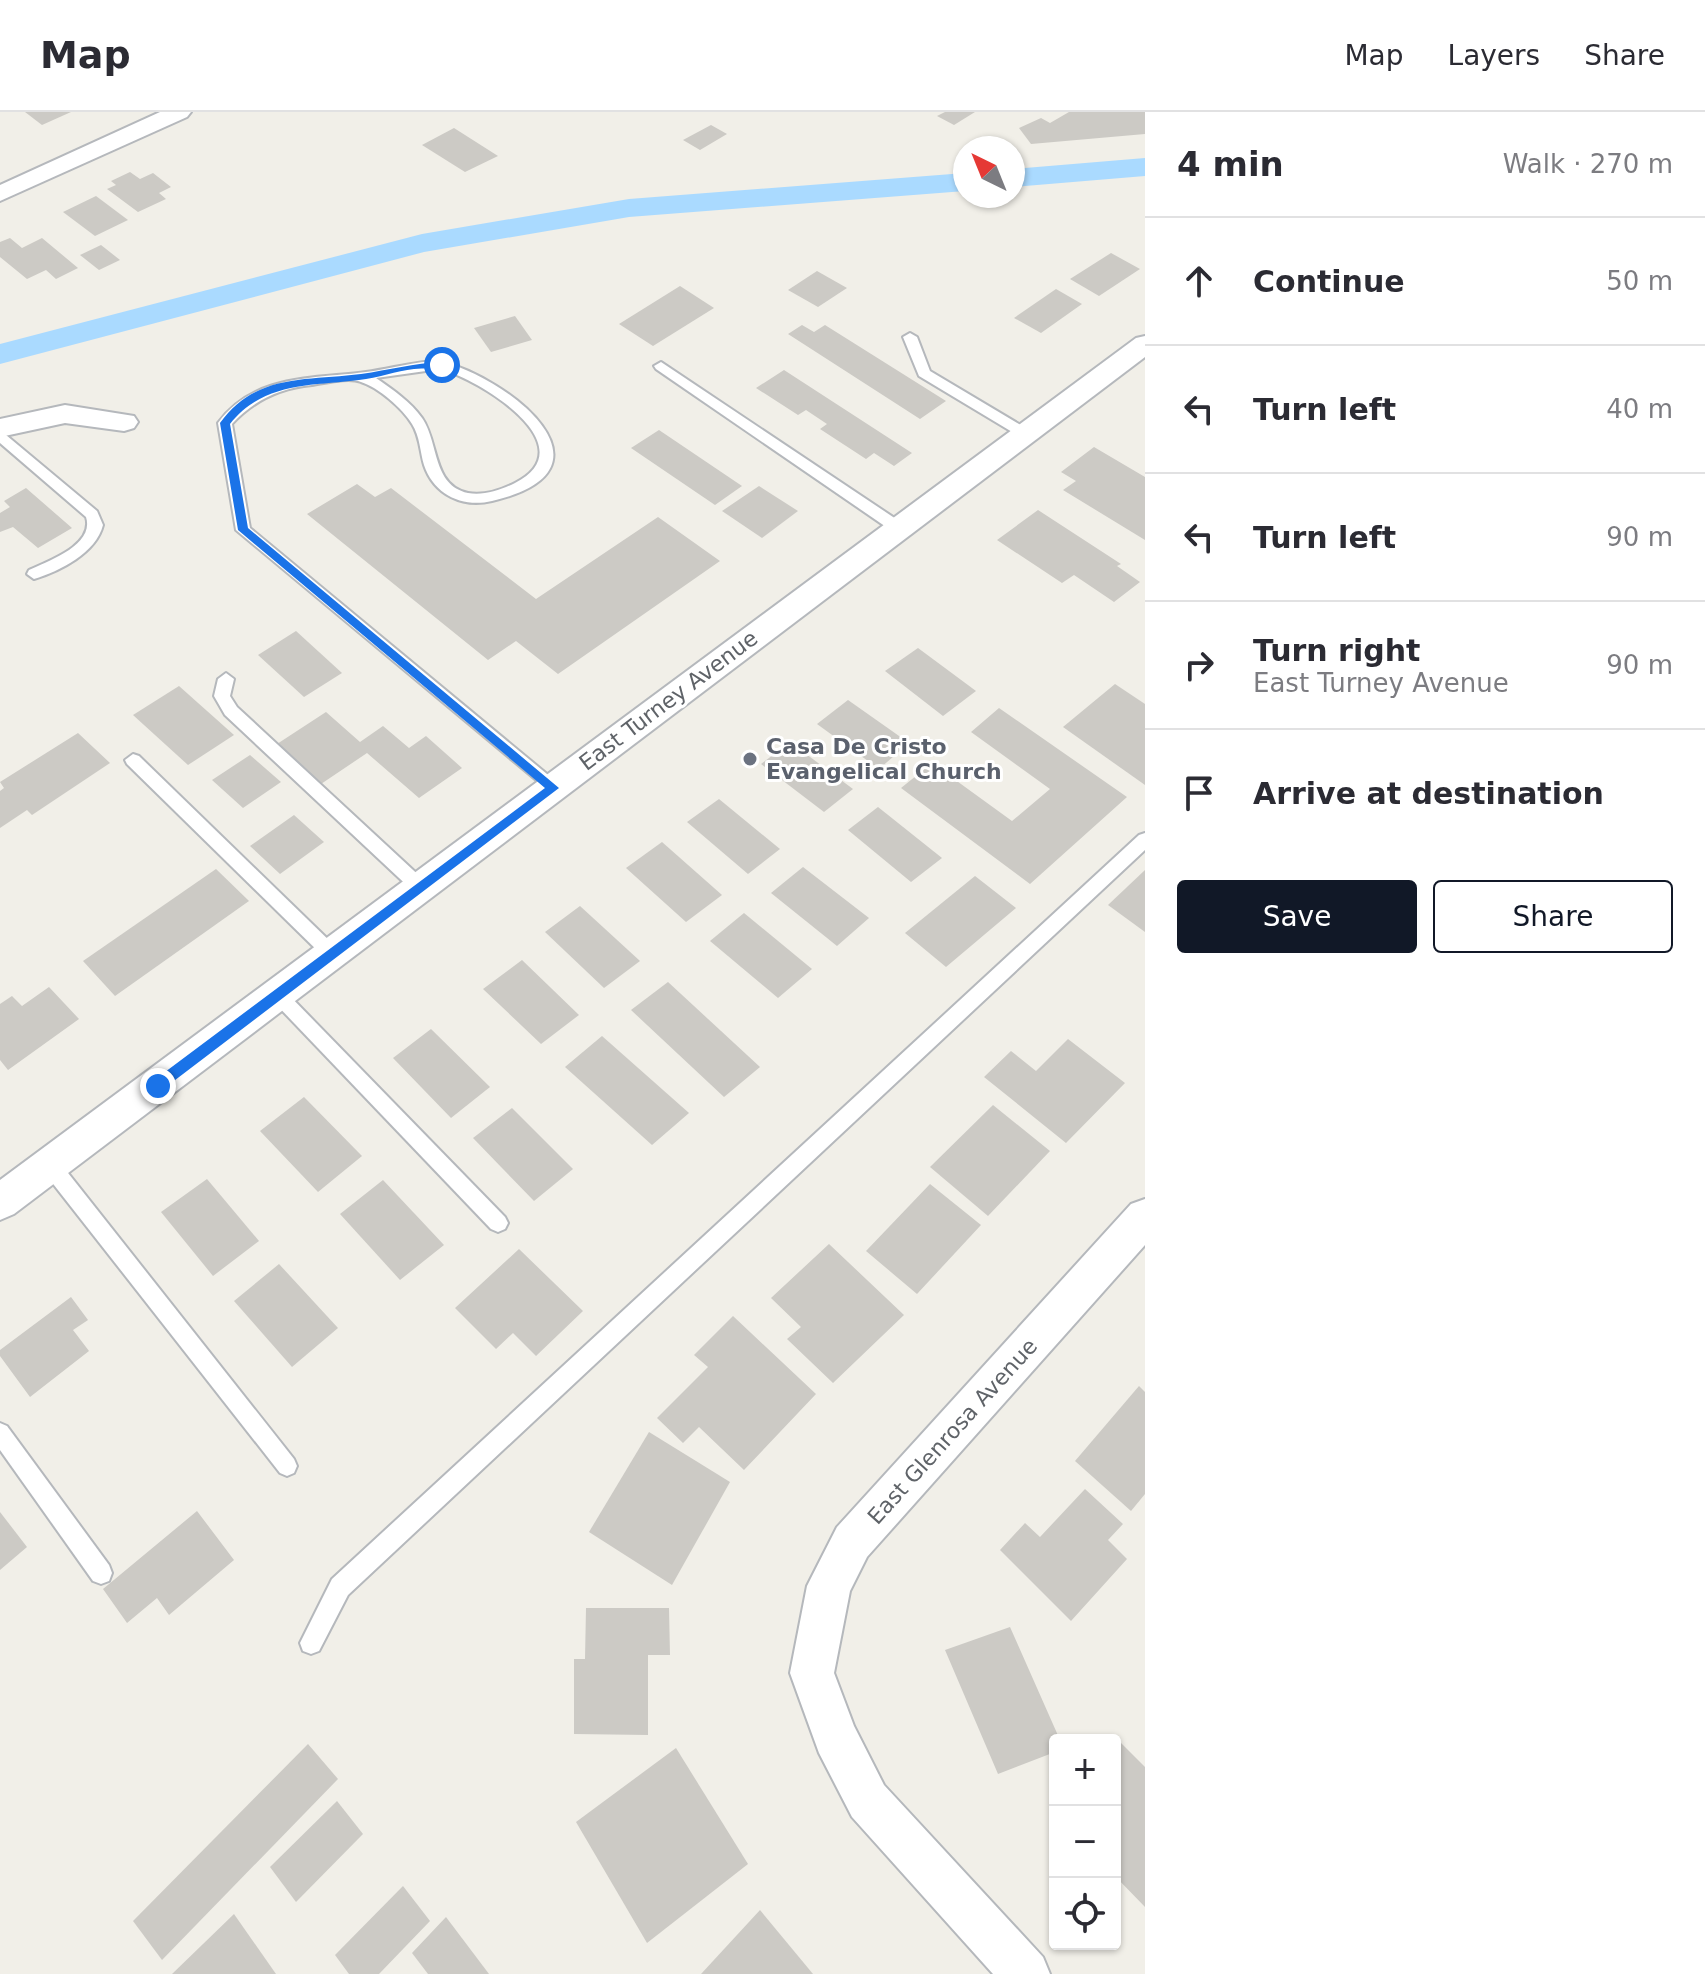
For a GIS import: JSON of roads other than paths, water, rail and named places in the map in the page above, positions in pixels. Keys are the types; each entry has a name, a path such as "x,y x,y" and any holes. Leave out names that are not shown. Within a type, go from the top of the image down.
{"street":[{"path":"0,194 179,112"},
{"name":"East Turney Avenue","path":"0,1202 1145,344"},
{"path":"0,428 65,414 124,422"},
{"name":"East Glenrosa Avenue","path":"1026,1974 868,1801 835,1737 812,1673 829,1586 852,1542 1145,1217"}],"lane":[{"path":"910,337 924,373 1024,433"},
{"path":"362,377 412,414 420,425 430,467 448,490 464,498 481,500 528,483 549,455 548,442 536,423 461,369 442,365 414,366 362,377 299,382 264,390 239,406 225,423 243,530 553,788"},
{"path":"661,366 897,527"},
{"path":"0,435 98,523 96,533 87,543 34,574"},
{"path":"226,679 222,696 241,723 420,887"},
{"path":"133,760 332,954"},
{"path":"311,1643 340,1587 1145,840"},
{"path":"278,995 498,1223"},
{"path":"50,1165 287,1466"},
{"path":"0,1433 101,1573"}],"waterway":[{"path":"1025,177 1145,167"},
{"path":"0,354 422,243 629,208 953,183"}],"place":[{"name":"Casa De Cristo Evangelical Church","path":"750,759"}]}
